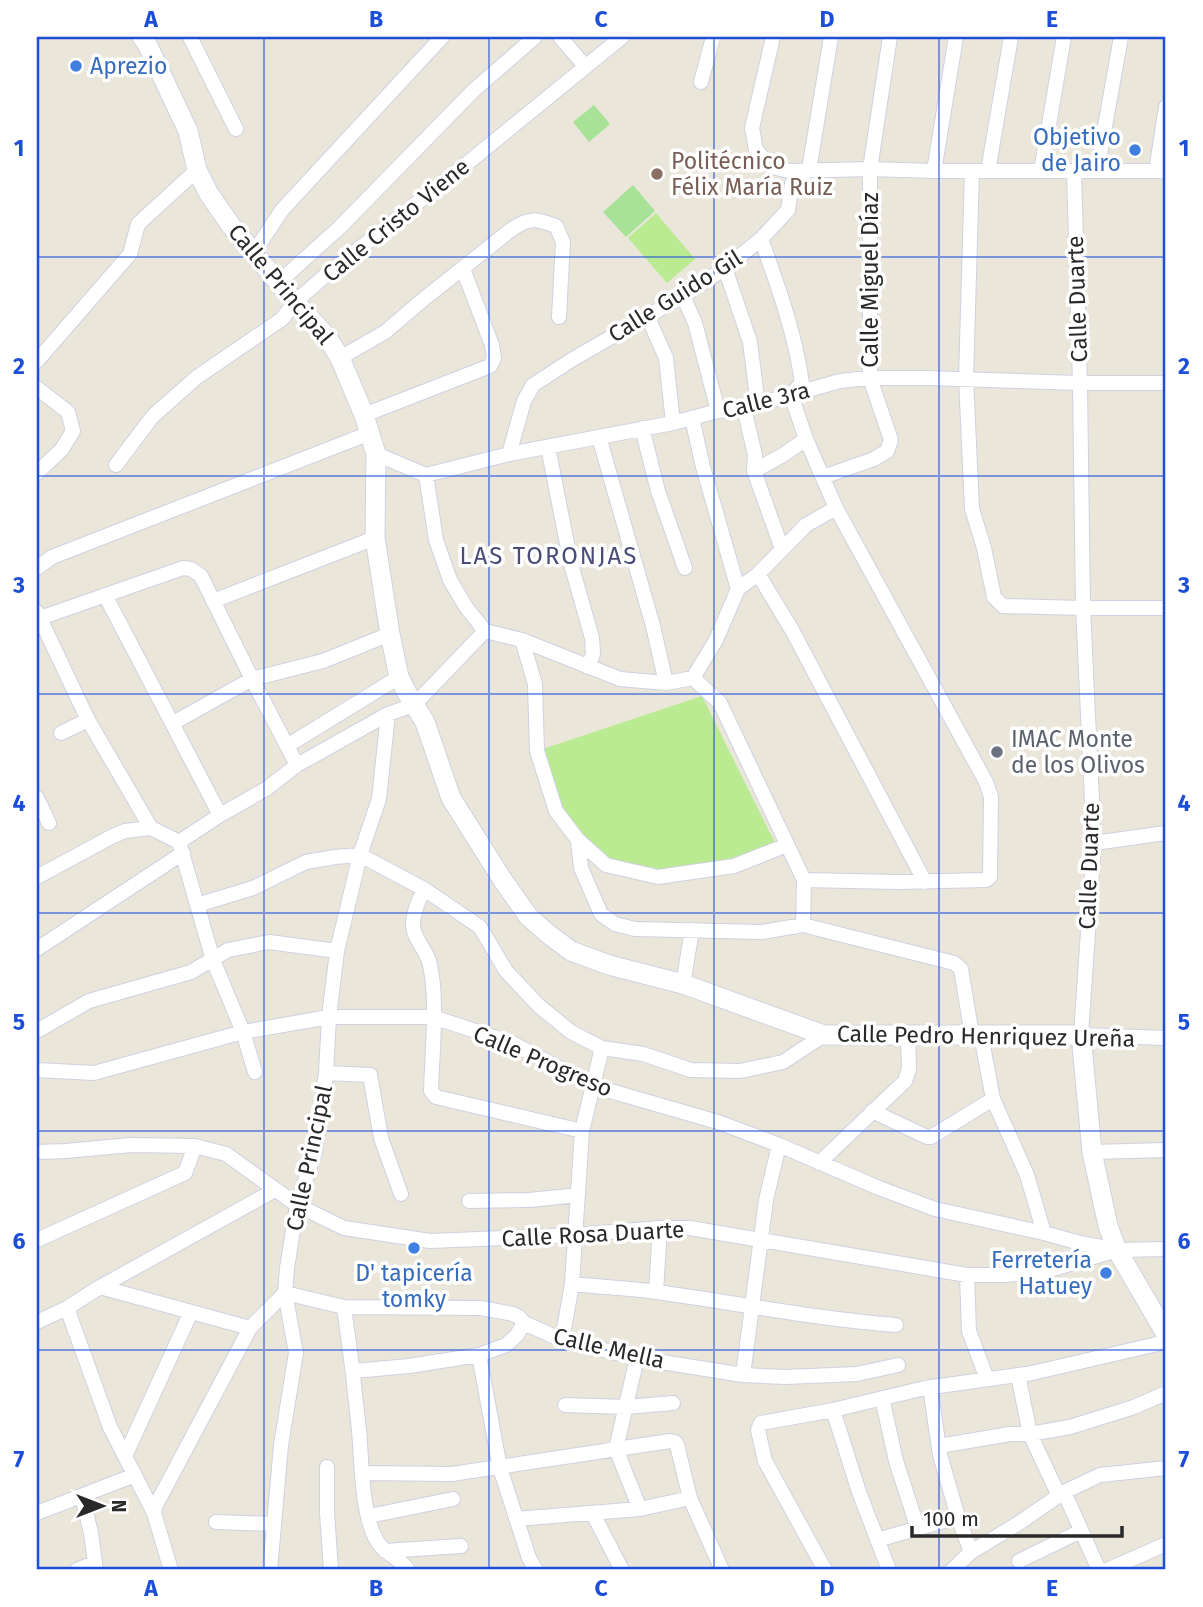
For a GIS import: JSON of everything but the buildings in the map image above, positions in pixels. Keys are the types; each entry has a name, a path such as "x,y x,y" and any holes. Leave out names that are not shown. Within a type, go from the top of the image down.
{"street":[{"name":"Calle Principal","path":"142,37 188,131 197,170 209,194 254,252 327,337 340,358 367,424 376,454 374,538 390,634 398,677 414,705"},
{"path":"190,37 236,130"},
{"path":"254,252 282,210 442,37"},
{"path":"279,282 339,228 474,90 535,37"},
{"path":"560,37 585,66"},
{"name":"Calle Cristo Viene","path":"116,465 153,416 197,377 282,319 296,302 326,275 470,162 622,37"},
{"path":"701,82 713,37"},
{"path":"773,37 752,128 756,150 772,167 789,171 1161,171 1166,107"},
{"name":"Calle Guido Gil","path":"509,454 524,401 534,385 725,268 761,239 788,210 792,183 809,170 831,37"},
{"name":"Calle Miguel Díaz","path":"822,477 874,459 887,451 891,440 870,378 870,169 890,37"},
{"path":"934,171 956,37"},
{"path":"988,171 1011,37"},
{"path":"1041,171 1064,37"},
{"path":"1097,171 1121,37"},
{"path":"37,360 130,254 138,224 197,170"},
{"path":"972,171 966,379 972,509 984,548 994,597 1003,606 1166,608"},
{"name":"Calle Duarte","path":"1074,171 1083,608 1094,843 1081,1035 1092,1152 1102,1201 1117,1250 1166,1334"},
{"path":"340,358 385,332 522,222 537,219 556,226 563,242 559,317"},
{"path":"761,239 798,356 802,383 791,395 806,439 836,508 986,782 991,797 989,878 898,882 804,880"},
{"path":"725,268 750,342 754,471 782,549"},
{"path":"37,568 52,557 367,424 490,366 494,358 492,345 463,269"},
{"path":"683,296 695,323 718,411"},
{"path":"647,315 666,358 673,423"},
{"name":"Calle 3ra","path":"426,475 509,454 673,423 718,411 751,407 840,381 870,378 1166,383"},
{"path":"37,388 68,412 73,431 62,449 37,473"},
{"path":"692,418 703,467 738,589"},
{"path":"642,428 658,491 685,568"},
{"path":"598,437 653,626 666,682"},
{"path":"754,471 783,456 806,439"},
{"path":"548,447 571,564 592,638 593,654 588,667"},
{"path":"376,454 426,475 436,540 450,580 485,631 522,640 620,679 666,682 693,678"},
{"path":"693,678 716,640 738,589 758,574 806,525 836,508"},
{"path":"213,601 374,538"},
{"path":"255,1072 243,1032 213,960 181,847 150,828 89,720 38,615 183,568 191,569 201,576 297,765"},
{"path":"758,574 792,630 925,881"},
{"path":"105,595 220,815"},
{"path":"37,949 181,847 220,815 266,789 297,765 388,714 414,705 485,631"},
{"path":"173,723 252,679 323,661 390,634"},
{"path":"522,640 535,684 537,751 556,811 579,840 606,865 658,877 734,866 787,845"},
{"path":"287,746 398,677"},
{"path":"693,678 720,703 804,880 803,925"},
{"name":"Calle Pedro Henriquez Ureña","path":"414,705 425,722 451,798 502,879 528,916 571,951 608,965 683,984 824,1035 1081,1035 1166,1038"},
{"name":"Calle Principal","path":"270,1570 281,1445 296,1353 285,1293 287,1268 297,1205 315,1152 326,1073 337,951 360,855 379,799 388,714"},
{"path":"61,733 89,720"},
{"path":"37,798 49,823"},
{"path":"37,877 111,837 125,831 150,828"},
{"path":"1094,843 1166,833"},
{"path":"579,840 581,868 601,914 615,924 635,929 762,932 803,925 954,963 961,969 993,1100 1027,1175 1044,1233"},
{"path":"197,905 253,888 306,862 360,855 424,889 480,927 506,971 539,1006 571,1032 603,1048 643,1054 691,1070 740,1071 783,1062 824,1035"},
{"path":"424,889 413,922 414,931 430,963 433,1095 582,1131"},
{"path":"683,984 692,930"},
{"path":"37,1031 89,1000 191,972 228,950 269,943 337,951"},
{"name":"Calle Progreso","path":"37,1070 94,1073 243,1032 329,1017 433,1017 512,1043 593,1086 718,1122 935,1209 1117,1250"},
{"path":"819,1163 905,1081 909,1069 908,1035"},
{"path":"562,1340 572,1284 582,1131 603,1048"},
{"path":"326,1073 370,1075 381,1138 401,1194"},
{"path":"872,1111 931,1137 993,1100"},
{"name":"Calle Rosa Duarte","path":"37,1152 131,1145 195,1146 226,1154 297,1205 344,1228 430,1241 690,1228 967,1275 1043,1272 1117,1250 1166,1249"},
{"path":"743,1375 766,1200 779,1145"},
{"path":"37,1240 185,1173 195,1146"},
{"path":"1092,1152 1166,1150"},
{"path":"37,1322 67,1308 275,1189"},
{"path":"469,1201 530,1200 578,1195"},
{"path":"656,1291 660,1228"},
{"path":"967,1275 969,1331 987,1379"},
{"path":"572,1284 656,1291 752,1307 896,1325"},
{"path":"100,1287 250,1328"},
{"path":"154,1513 250,1328 285,1293"},
{"name":"Calle Mella","path":"285,1293 344,1307 481,1308 513,1314 524,1323 562,1340 637,1358 743,1375 785,1377 857,1374 898,1365"},
{"path":"344,1307 354,1371 365,1505 376,1541 408,1570"},
{"path":"67,1308 110,1427 154,1513 171,1570"},
{"path":"125,1456 191,1312"},
{"path":"354,1371 410,1366 479,1355 506,1345 517,1335 524,1323"},
{"path":"825,1570 765,1461 758,1430 761,1423 833,1410 930,1387 1018,1375 1166,1342"},
{"path":"479,1355 500,1468 529,1558 536,1570"},
{"path":"637,1358 616,1449 640,1509"},
{"path":"1018,1375 1030,1434 1099,1570"},
{"path":"930,1387 939,1446 958,1517 971,1552"},
{"path":"939,1446 1070,1427 1166,1394"},
{"path":"882,1398 895,1461 918,1529"},
{"path":"565,1405 626,1407 673,1404"},
{"path":"833,1410 859,1492 890,1570"},
{"path":"363,1473 452,1474 675,1442 690,1498 722,1570"},
{"path":"327,1467 331,1570"},
{"path":"952,1570 971,1552 1062,1494 1100,1475 1166,1468"},
{"path":"38,1510 135,1475"},
{"path":"77,1570 95,1567 91,1533 82,1496"},
{"path":"516,1519 640,1509 690,1498"},
{"path":"369,1516 453,1499"},
{"path":"593,1514 622,1570"},
{"path":"877,1540 958,1517"},
{"path":"216,1522 274,1524"},
{"path":"1019,1561 1081,1531"},
{"path":"1107,1570 1166,1544"},
{"path":"384,1551 461,1546"}],"green space":[{"path":"594,105 610,124 589,142 573,122"},
{"path":"633,185 655,211 626,237 603,212"},
{"path":"656,213 695,259 667,283 628,238"},
{"path":"702,696 776,845 730,860 662,872 609,858 563,817 543,749"}],"place":[{"name":"Aprezio","path":"76,66"},
{"name":"Objetivo de Jairo","path":"1135,150"},
{"name":"Politécnico Félix María Ruiz","path":"657,174"},
{"name":"IMAC Monte de los Olivos","path":"997,752"},
{"name":"D' tapicería tomky","path":"414,1248"},
{"name":"Ferretería Hatuey","path":"1106,1273"}],"district":[{"name":"LAS TORONJAS","path":"549,556"}]}
